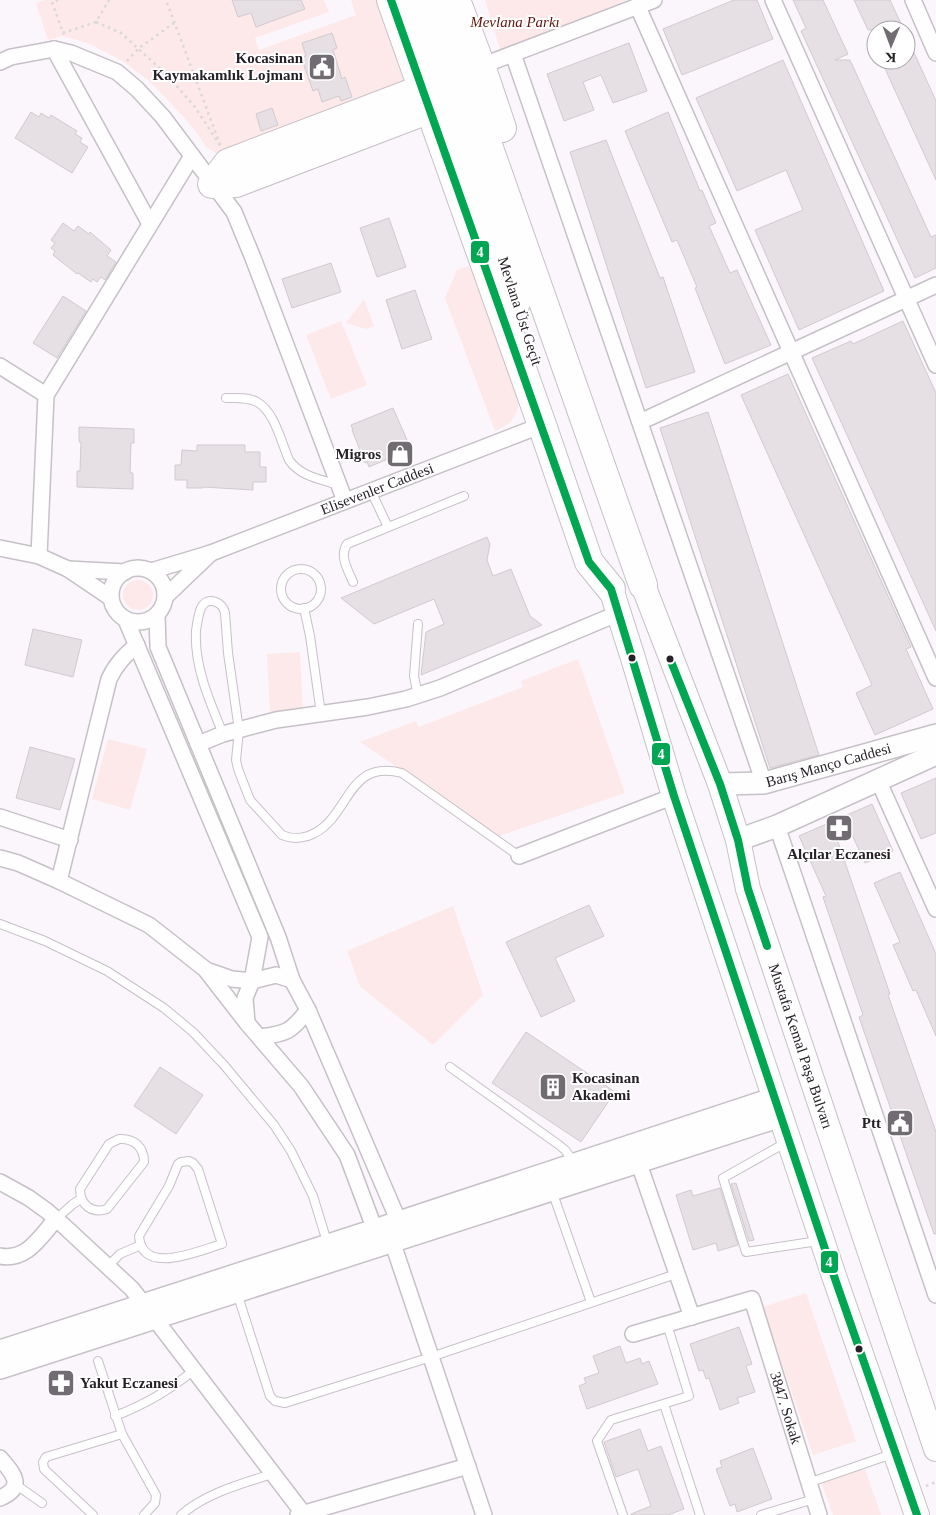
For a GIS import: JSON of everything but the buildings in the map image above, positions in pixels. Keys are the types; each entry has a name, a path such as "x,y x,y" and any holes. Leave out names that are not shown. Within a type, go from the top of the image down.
{"highway":[{"path":"391,0 589,562 611,590"},
{"name":"Mevlana Üst Geçit","path":"412,0 459,123 611,590"},
{"name":"Mevlana Üst Geçit","path":"434,0 464,77 633,558"},
{"path":"456,0 481,66 645,552 643,585"},
{"path":"212,184 228,163 426,99"},
{"name":"Mustafa Kemal Paşa Bulvarı","path":"633,558 643,585"}],"main road":[{"name":"Mustafa Kemal Paşa Bulvarı","path":"643,585 720,784 738,840 748,889 935,1443"},
{"path":"611,590 674,796 822,1240 917,1515"}],"street":[{"path":"481,66 654,0"},
{"path":"773,0 936,365"},
{"path":"913,0 936,53"},
{"path":"638,7 936,678"},
{"path":"54,49 150,224"},
{"path":"0,62 11,57 54,49 71,53 117,72 150,102 234,212 345,502"},
{"path":"513,54 764,783"},
{"path":"39,556 46,395 192,156"},
{"path":"640,422 936,285"},
{"path":"0,366 46,395"},
{"name":"Elisevenler Caddesi","path":"151,571 211,554 542,425"},
{"path":"0,548 39,556 68,570 111,598"},
{"path":"166,596 211,554"},
{"path":"68,570 125,572 137,568 151,571 161,580 165,588 164,605 157,615 144,622 126,620"},
{"path":"125,572 115,581 112,590 111,598 114,607 126,620 137,644 260,937 252,981 245,998 247,1023"},
{"path":"198,744 223,734 276,720 368,708 418,696 440,688 611,590"},
{"path":"157,615 158,647 278,937 292,980 308,1010 395,1232 431,1357 484,1515"},
{"path":"59,881 109,679 121,659 137,644"},
{"name":"Barış Manço Caddesi","path":"720,784 764,783 936,735"},
{"name":"Barış Manço Caddesi","path":"738,840 777,826 936,754"},
{"path":"878,780 936,909"},
{"path":"519,856 674,796"},
{"path":"0,817 70,840"},
{"path":"777,826 936,1295"},
{"path":"0,858 18,863 59,881 149,925 205,969 300,1086 347,1155 375,1230"},
{"path":"205,969 232,979 252,981 276,975 292,980"},
{"path":"259,1037 281,1034 298,1024 308,1010"},
{"path":"0,1368 328,1244 375,1230 395,1232 551,1189 638,1161 778,1107"},
{"path":"0,1351 149,1312 237,1292 575,1164 778,1107"},
{"path":"633,1334 692,1317 638,1161"},
{"path":"0,1182 29,1198 56,1219 126,1283 194,1370 300,1514 468,1466"},
{"path":"0,1256 12,1257 26,1252 56,1219"},
{"name":"3847. Sokak","path":"692,1317 752,1299 808,1483 820,1515"},
{"path":"0,1458 14,1474 15,1484 10,1493 0,1498"}],"lane":[{"path":"226,398 247,398 257,402 271,417 288,460 293,466 308,476 338,485"},
{"path":"371,491 388,528"},
{"path":"353,582 344,559 345,547 348,544 464,496"},
{"path":"294,570 307,570 313,573 320,584 317,600 304,608 291,607 283,598 281,591 284,578 294,570"},
{"path":"223,734 206,693 196,643 196,631 201,608 210,601 219,602 224,609 239,730 236,760 244,789 250,800 282,835 289,838 300,838 320,830 334,817 357,782 378,771 394,771 402,773 519,856"},
{"path":"304,608 321,714"},
{"path":"418,624 414,676 418,696"},
{"path":"0,924 46,941 107,971 164,1008 193,1032 224,1065 274,1125 291,1151 313,1196 328,1244"},
{"path":"450,1067 559,1145 575,1164"},
{"path":"124,1139 140,1146 144,1162 107,1209 92,1210 81,1199 80,1189 109,1144 124,1139"},
{"path":"789,1140 723,1178 746,1252 822,1240"},
{"path":"185,1161 193,1163 198,1169 222,1244 167,1259 149,1254 141,1245 139,1236 169,1186 178,1164 185,1161"},
{"path":"551,1189 591,1302"},
{"path":"56,1219 81,1199"},
{"path":"108,1266 120,1254 141,1245"},
{"path":"237,1292 270,1396 276,1401 285,1403 431,1357 676,1274"},
{"path":"623,1515 597,1441 611,1420 689,1396 667,1324"},
{"path":"98,1361 122,1434 156,1495 155,1503 144,1515"},
{"path":"115,1416 161,1394 194,1370"},
{"path":"664,1404 700,1515"},
{"path":"93,1515 44,1469 43,1462 46,1457 122,1434"},
{"path":"808,1483 896,1452"},
{"path":"180,1515 201,1501 272,1474"},
{"path":"15,1484 42,1503"},
{"path":"761,1515 814,1499"}],"path":[{"path":"58,0 52,2 63,33 96,22 109,0"},
{"path":"96,22 121,33 167,74 195,107 220,147 166,0"},
{"path":"117,72 139,48 174,23"}],"green space":[{"path":"44,0 232,0 251,13 256,26 305,8 301,0 324,0 329,12 255,38 259,50 356,15 351,0 377,0 409,86 219,155 206,147 195,130 148,80 124,62 90,44 63,36 48,40 36,3"},
{"name":"Mevlana Parkı","path":"485,0 627,0 501,52"},
{"path":"469,266 519,396 518,408 513,418 506,426 495,431 445,298 457,270"},
{"path":"364,299 374,326 366,329 346,323"},
{"path":"341,321 367,385 331,399 306,335"},
{"path":"138,580 144,581 152,589 152,601 144,609 138,610 132,609 124,601 123,595 124,589 132,581"},
{"path":"300,652 303,712 270,713 267,654"},
{"path":"578,659 625,793 499,836 360,742 416,721 419,727 523,687 521,681"},
{"path":"108,739 147,749 130,810 92,799"},
{"path":"453,906 483,995 433,1045 360,986 347,951"},
{"path":"806,1293 856,1441 813,1455 763,1307"},
{"path":"864,1466 881,1515 833,1515 821,1481"}],"transit line":[{"name":"4","path":"391,0 589,562 611,589 674,796 834,1276 917,1515"},
{"name":"4","path":"670,659 720,784 738,840 748,889 767,946"}],"place":[{"name":"Kocasinan Kaymakamlık Lojmanı","path":"322,67"},
{"name":"Migros","path":"400,454"},
{"name":"Alçılar Eczanesi","path":"839,828"},
{"name":"Kocasinan Akademi","path":"553,1087"},
{"name":"Ptt","path":"900,1123"},
{"name":"Yakut Eczanesi","path":"61,1383"}]}
